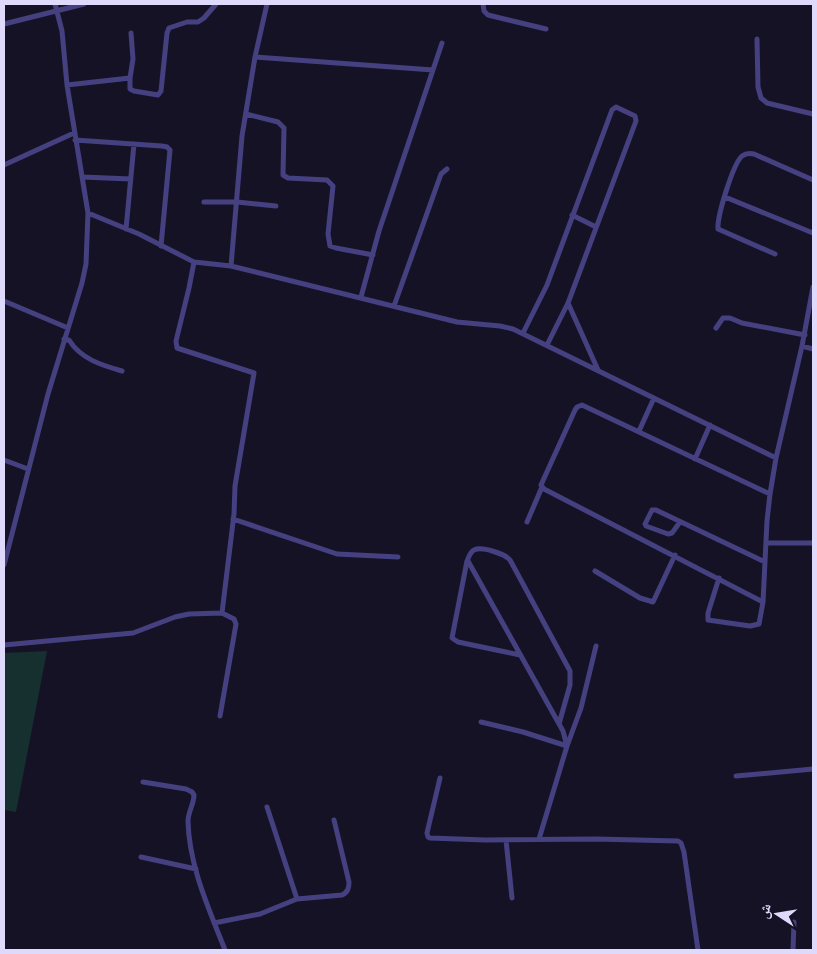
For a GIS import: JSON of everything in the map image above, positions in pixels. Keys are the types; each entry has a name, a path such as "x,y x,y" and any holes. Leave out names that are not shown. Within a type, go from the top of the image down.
{"street":[{"path":"4,24 56,6 84,4"},
{"path":"131,33 133,59 130,89 158,94 161,91 166,33 169,28 187,22 198,22 216,4"},
{"path":"232,266 242,136 255,56 266,4"},
{"path":"483,4 484,11 488,15 546,29"},
{"path":"4,565 28,469 86,264 88,213 75,140 67,85 65,55 56,6"},
{"path":"757,39 758,87 761,98 767,103 813,114"},
{"path":"361,298 373,255 442,43"},
{"path":"255,56 433,70"},
{"path":"67,85 130,78"},
{"path":"523,333 547,284 612,110 615,107 619,108 635,116 636,120 568,303 548,345"},
{"path":"246,114 282,124 284,128 283,175 288,178 327,180 331,182 333,186 328,234 330,246 373,255"},
{"path":"4,165 74,133"},
{"path":"75,140 162,146 170,150 161,246"},
{"path":"126,229 134,144"},
{"path":"775,254 718,229 725,197 740,158 747,154 758,155 813,180"},
{"path":"394,306 440,174 446,168"},
{"path":"82,177 131,179"},
{"path":"725,197 813,233"},
{"path":"204,202 237,202 276,206"},
{"path":"88,213 194,262 232,266 457,322 500,326 523,333 776,458"},
{"path":"572,215 596,227"},
{"path":"194,262 176,341 177,348 253,372 254,375 234,486 233,519 222,613"},
{"path":"719,578 708,613 710,621 750,626 760,623 770,494 776,458 805,334 813,287"},
{"path":"4,302 68,328"},
{"path":"568,303 598,370"},
{"path":"716,328 723,318 730,318 742,323 805,334"},
{"path":"64,339 69,340 75,350 89,359 107,368 122,371"},
{"path":"802,346 813,349"},
{"path":"639,431 654,398"},
{"path":"527,522 542,487 542,481 579,405 639,431 770,494"},
{"path":"695,459 710,425"},
{"path":"4,460 28,469"},
{"path":"542,487 763,602"},
{"path":"680,522 672,533 668,534 645,524 652,510 659,511 764,562"},
{"path":"233,519 337,554 398,557"},
{"path":"766,543 813,543"},
{"path":"520,655 458,642 452,638 467,561 472,552 478,549 503,554 510,560 570,671 570,685 559,724"},
{"path":"595,571 640,598 654,602 675,555"},
{"path":"467,561 559,724 567,746"},
{"path":"4,645 133,633 175,617 189,614 222,613 234,619 236,624 220,716"},
{"path":"539,839 567,746 581,708 596,646"},
{"path":"481,722 523,732 567,746"},
{"path":"736,776 813,769"},
{"path":"440,778 427,833 428,837 432,839 678,841 684,852 698,950"},
{"path":"143,782 186,789 194,795 188,820 196,869 225,950"},
{"path":"267,807 297,899"},
{"path":"214,923 260,914 297,899 342,895 348,890 349,882 334,820"},
{"path":"506,840 512,898"},
{"path":"141,857 196,869"},
{"path":"793,950 794,922"}],"green space":[{"path":"47,651 16,812 4,810 4,653"}]}
